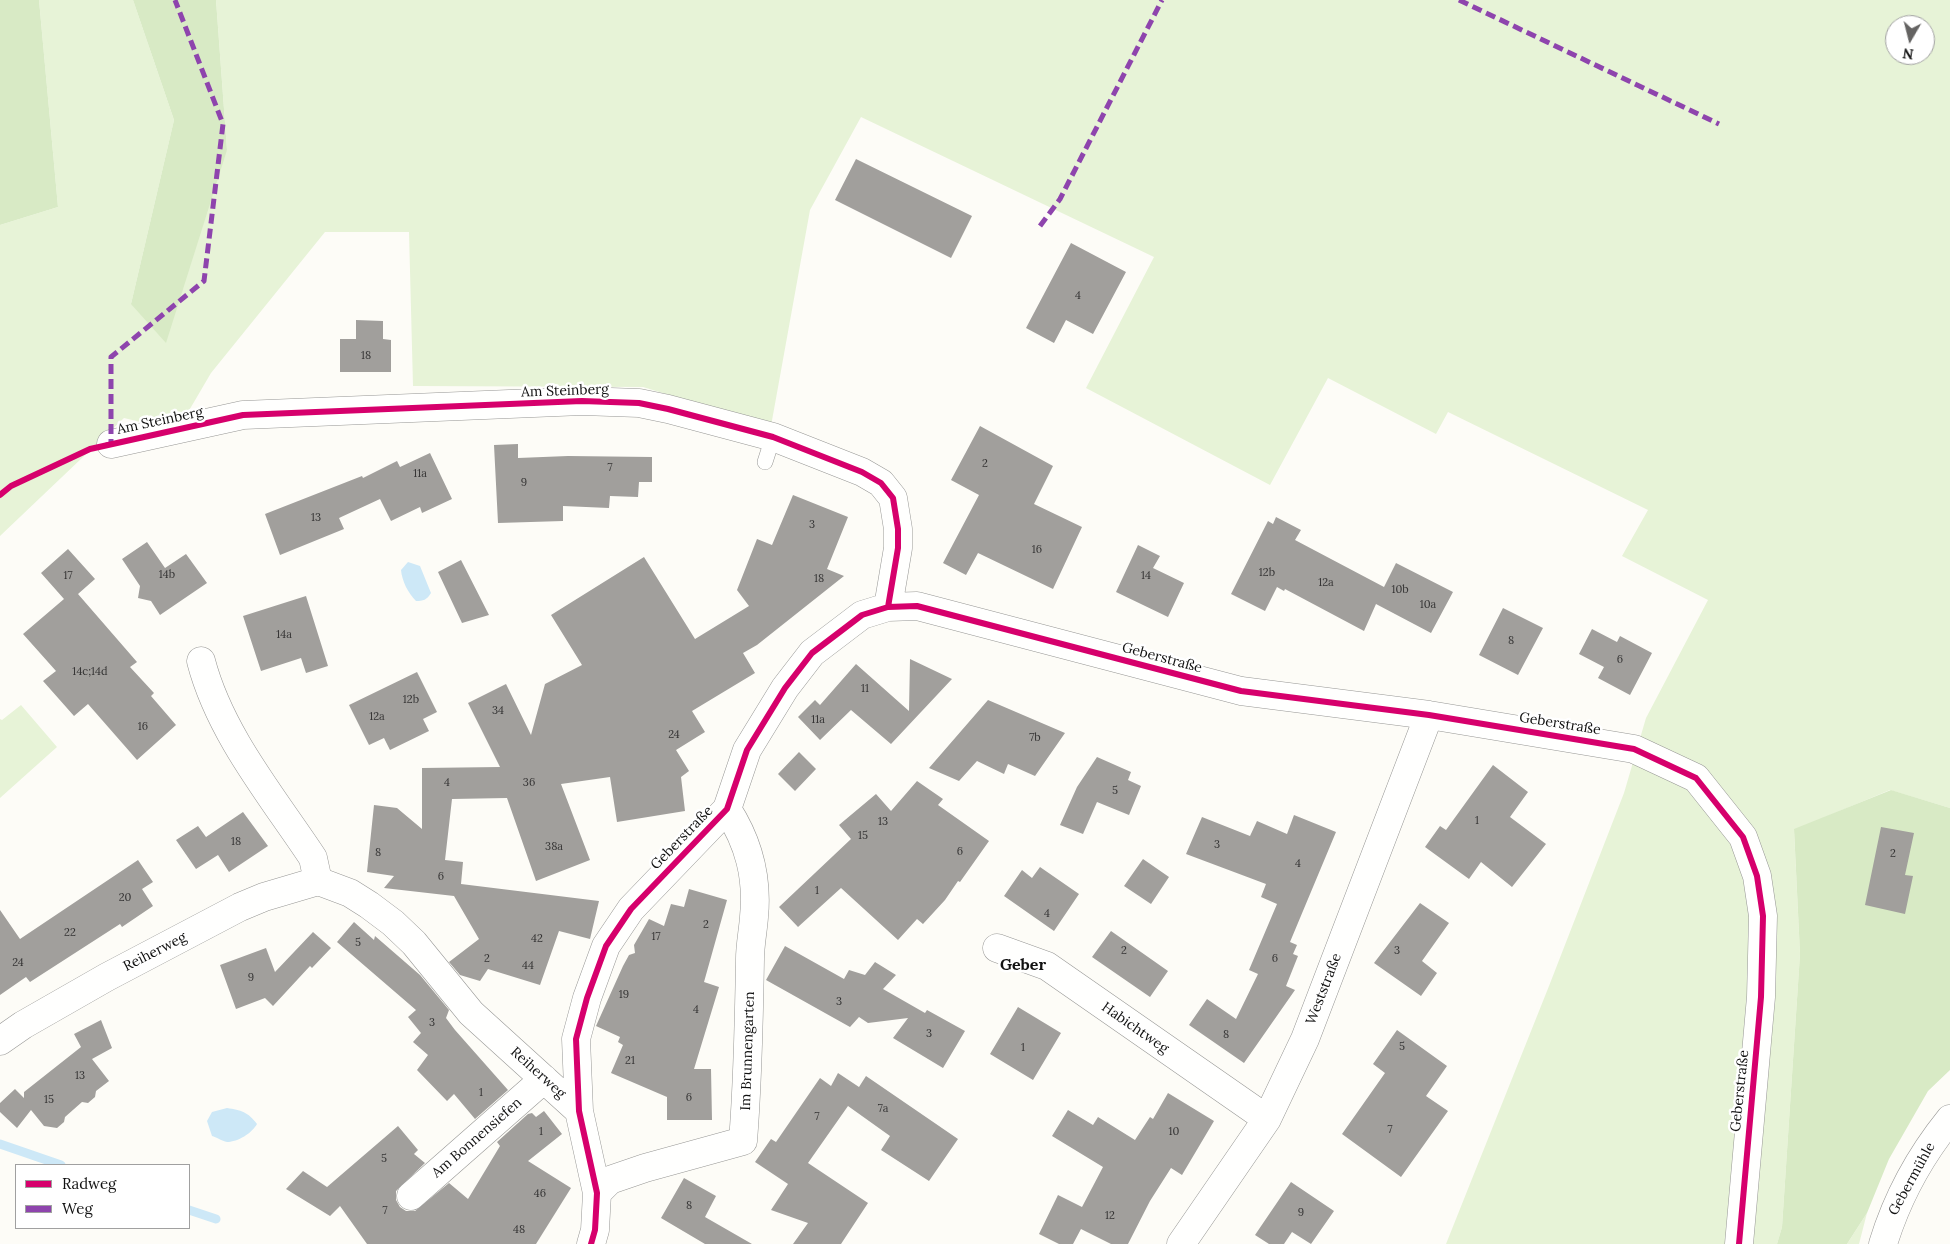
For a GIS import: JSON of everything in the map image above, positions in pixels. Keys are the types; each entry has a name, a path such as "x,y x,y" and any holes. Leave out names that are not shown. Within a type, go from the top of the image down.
{"street":[{"name":"Am Steinberg","path":"110,444 243,415 582,401 639,403 769,450 862,472 881,483 893,498 898,529 898,548 888,607"},
{"name":"Geberstraße","path":"591,1244 595,1230 597,1193 579,1110 576,1039 586,998 606,946 631,909 727,809 747,750 785,688 812,653 862,615 888,607 917,606 1241,691 1430,715 1634,748 1696,778 1743,837 1757,876 1763,916 1761,997 1739,1244"},
{"path":"202,662 207,682 232,736 312,858 318,881"},
{"name":"Weststraße","path":"1181,1244 1267,1119 1305,1039 1430,715"},
{"name":"Im Brunnengarten","path":"597,1193 610,1180 743,1141 750,1048 750,957 755,915 754,873 748,849 739,828 727,809"},
{"name":"Reiherweg","path":"0,1041 23,1025 100,981 240,907 264,897 318,881 350,894 369,905 393,923 414,943 471,1013 579,1110"},
{"name":"Habichtweg","path":"997,948 1047,966 1267,1119"},
{"name":"Am Bonnensiefen","path":"411,1196 544,1079"},
{"name":"Gebermühle","path":"1883,1244 1890,1220 1918,1165 1950,1119"}],"green space":[{"path":"0,0 39,0 58,207 0,225"},
{"path":"39,0 133,0 174,120 131,304 227,150 216,0 1950,0 1950,808 1890,790 1794,830 1800,954 1782,1227 1777,1244 1446,1244 1624,793 1646,718 1708,600 1622,556 1648,510 1448,412 1436,434 1328,378 1270,485 1086,388 1154,257 861,117 810,210 771,426 643,387 413,386 409,232 325,232 211,373 177,431 124,418 0,536 0,225 58,207"},
{"path":"133,0 216,0 227,150 166,343 131,304 174,120"},
{"path":"21,705 57,747 0,798 0,719 2,720"},
{"path":"1891,790 1950,808 1950,1070 1928,1091 1889,1159 1867,1213 1847,1244 1777,1244 1782,1227 1800,954 1794,829"},
{"path":"1867,1213 1859,1244 1847,1244 1849,1241"}],"water":[{"path":"408,562 420,566 431,593 425,600 416,601 406,587 401,570"},
{"path":"227,1108 244,1112 257,1124 252,1131 244,1136 227,1142 212,1136 207,1121 212,1112"}],"building":[{"path":"856,159 972,216 951,258 835,200"},
{"path":"1071,243 1126,272 1093,334 1066,320 1054,343 1026,328"},
{"path":"356,320 383,321 383,339 391,340 391,372 340,372 340,339 356,339"},
{"path":"980,426 1053,466 1034,504 1082,527 1053,589 978,553 966,575 943,563 979,495 951,480"},
{"path":"518,444 518,458 568,456 652,457 652,482 639,482 638,497 610,496 609,508 563,506 563,521 498,523 494,445"},
{"path":"430,453 452,499 422,513 420,507 391,521 380,499 339,518 344,529 280,555 265,514 362,476 363,478 397,461 400,467"},
{"path":"793,495 848,517 827,569 844,576 757,645 743,653 755,673 692,711 705,732 676,750 689,771 681,777 685,811 617,822 610,777 561,784 590,860 536,881 507,798 452,799 445,860 463,862 461,884 599,901 590,939 559,931 540,985 488,969 480,981 460,975 449,962 479,939 454,896 384,888 394,876 367,872 374,805 397,808 422,829 422,768 500,767 468,703 506,684 531,735 545,684 582,665 551,615 644,557 695,639 749,606 737,590 757,539 772,545"},
{"path":"1276,517 1301,530 1295,540 1384,587 1396,563 1453,592 1431,633 1376,604 1364,631 1285,589 1284,591 1277,587 1265,611 1231,594 1268,521 1273,524"},
{"path":"147,542 165,568 186,554 207,583 160,615 151,601 138,598 140,586 122,559"},
{"path":"1138,545 1160,556 1153,568 1184,583 1168,617 1116,592"},
{"path":"68,549 95,579 78,594 137,662 130,667 154,693 151,696 176,725 137,760 88,704 74,716 43,681 56,671 23,634 64,599 41,573"},
{"path":"461,560 489,615 462,623 438,572"},
{"path":"306,596 328,666 306,673 301,658 261,671 243,616"},
{"path":"1503,608 1543,628 1518,675 1479,655"},
{"path":"1592,629 1617,642 1620,636 1652,653 1630,695 1598,678 1604,667 1579,654"},
{"path":"910,659 952,679 891,744 851,710 820,740 798,717 815,700 820,705 856,664 909,711"},
{"path":"417,672 437,712 423,719 429,731 390,750 384,738 369,745 349,705"},
{"path":"988,700 1065,733 1035,776 1008,764 1004,774 977,761 959,781 929,768"},
{"path":"799,752 816,769 795,791 778,774"},
{"path":"1097,757 1131,772 1128,780 1141,786 1129,815 1097,802 1083,834 1060,825 1077,787"},
{"path":"1493,765 1528,792 1510,817 1546,844 1512,887 1481,862 1469,879 1425,847 1440,826 1446,830"},
{"path":"917,781 943,799 938,805 989,841 960,882 958,881 945,900 923,924 917,919 898,940 841,888 798,927 779,907 851,839 839,825 876,794 891,811"},
{"path":"243,812 268,846 229,872 218,855 196,869 176,840 198,826 206,837"},
{"path":"1294,815 1336,832 1290,942 1297,945 1293,954 1298,956 1286,986 1295,990 1244,1063 1189,1025 1207,999 1236,1019 1258,974 1249,970 1277,904 1261,897 1266,884 1186,854 1202,817 1250,836 1257,821 1287,834"},
{"path":"1881,827 1914,833 1905,875 1913,876 1905,914 1865,905"},
{"path":"1143,859 1169,877 1151,904 1124,886"},
{"path":"138,860 153,882 142,889 153,906 122,927 120,924 30,982 26,977 0,995 0,910 20,939"},
{"path":"1040,867 1079,894 1054,931 1004,896 1022,870 1032,878"},
{"path":"689,889 727,900 704,982 719,987 694,1069 711,1069 712,1120 667,1120 667,1097 611,1073 623,1045 618,1042 620,1037 596,1026 623,966 629,955 635,953 634,945 649,919 664,926 671,904 684,907"},
{"path":"1420,903 1449,923 1422,961 1437,973 1421,996 1374,963"},
{"path":"354,922 374,940 375,936 420,975 449,1010 446,1018 455,1030 508,1090 475,1119 454,1094 447,1101 417,1070 428,1055 413,1042 421,1033 408,1017 416,1010 337,942"},
{"path":"1111,931 1168,971 1150,997 1092,957"},
{"path":"313,932 331,948 312,968 310,966 273,1006 265,998 236,1009 220,965 266,948 275,972"},
{"path":"785,946 844,979 849,970 865,975 875,962 896,975 883,989 925,1013 927,1010 965,1031 943,1068 893,1038 908,1018 868,1023 859,1017 850,1027 766,980"},
{"path":"1018,1007 1061,1033 1033,1080 990,1054"},
{"path":"101,1020 112,1048 92,1059 109,1081 96,1091 95,1097 88,1103 82,1102 65,1117 64,1122 57,1128 44,1126 31,1110 17,1128 0,1112 0,1103 15,1089 24,1098 24,1092 81,1047 74,1034"},
{"path":"1397,1030 1447,1066 1426,1096 1448,1111 1401,1177 1342,1134 1385,1073 1373,1064"},
{"path":"838,1073 859,1087 866,1076 958,1139 929,1181 881,1150 890,1136 848,1106 808,1163 868,1203 841,1244 793,1244 808,1223 771,1210 788,1184 755,1162 771,1139 776,1142 820,1078 831,1086"},
{"path":"1168,1093 1214,1121 1182,1175 1171,1168 1150,1201 1128,1244 1111,1244 1081,1229 1073,1244 1059,1244 1039,1234 1058,1195 1082,1207 1103,1167 1052,1136 1068,1110 1093,1125 1098,1117 1135,1140 1150,1117 1153,1119"},
{"path":"544,1111 562,1134 528,1161 571,1188 536,1244 367,1244 340,1206 330,1216 286,1189 303,1171 327,1187 398,1126 418,1150 414,1154 425,1163 396,1191 396,1200 400,1207 406,1211 415,1211 449,1183 468,1199 500,1146 497,1142 528,1114 532,1113 536,1117"},
{"path":"684,1178 716,1196 705,1217 752,1244 705,1244 661,1218"},
{"path":"1291,1182 1334,1211 1311,1244 1292,1232 1284,1244 1269,1244 1255,1235"}],"waterway":[{"path":"0,1144 58,1164"},
{"path":"190,1210 216,1219"}],"marked path":[{"path":"106,445 111,444 111,357 204,281 223,124 175,0"},
{"path":"1040,226 1060,199 1162,0"},
{"path":"1459,0 1719,124"}],"cycle path":[{"path":"0,495 11,486 90,449 243,415 582,401 639,403 773,437 862,472 881,483 893,498 898,529 898,548 888,607"},
{"path":"591,1244 595,1230 597,1193 579,1111 576,1039 587,998 606,946 631,909 727,809 747,750 785,688 812,653 862,615 888,607 917,606 1241,691 1429,715 1634,749 1696,778 1743,837 1757,876 1763,916 1761,997 1739,1244"}],"district":[{"name":"Geber","path":"1023,965"}]}
